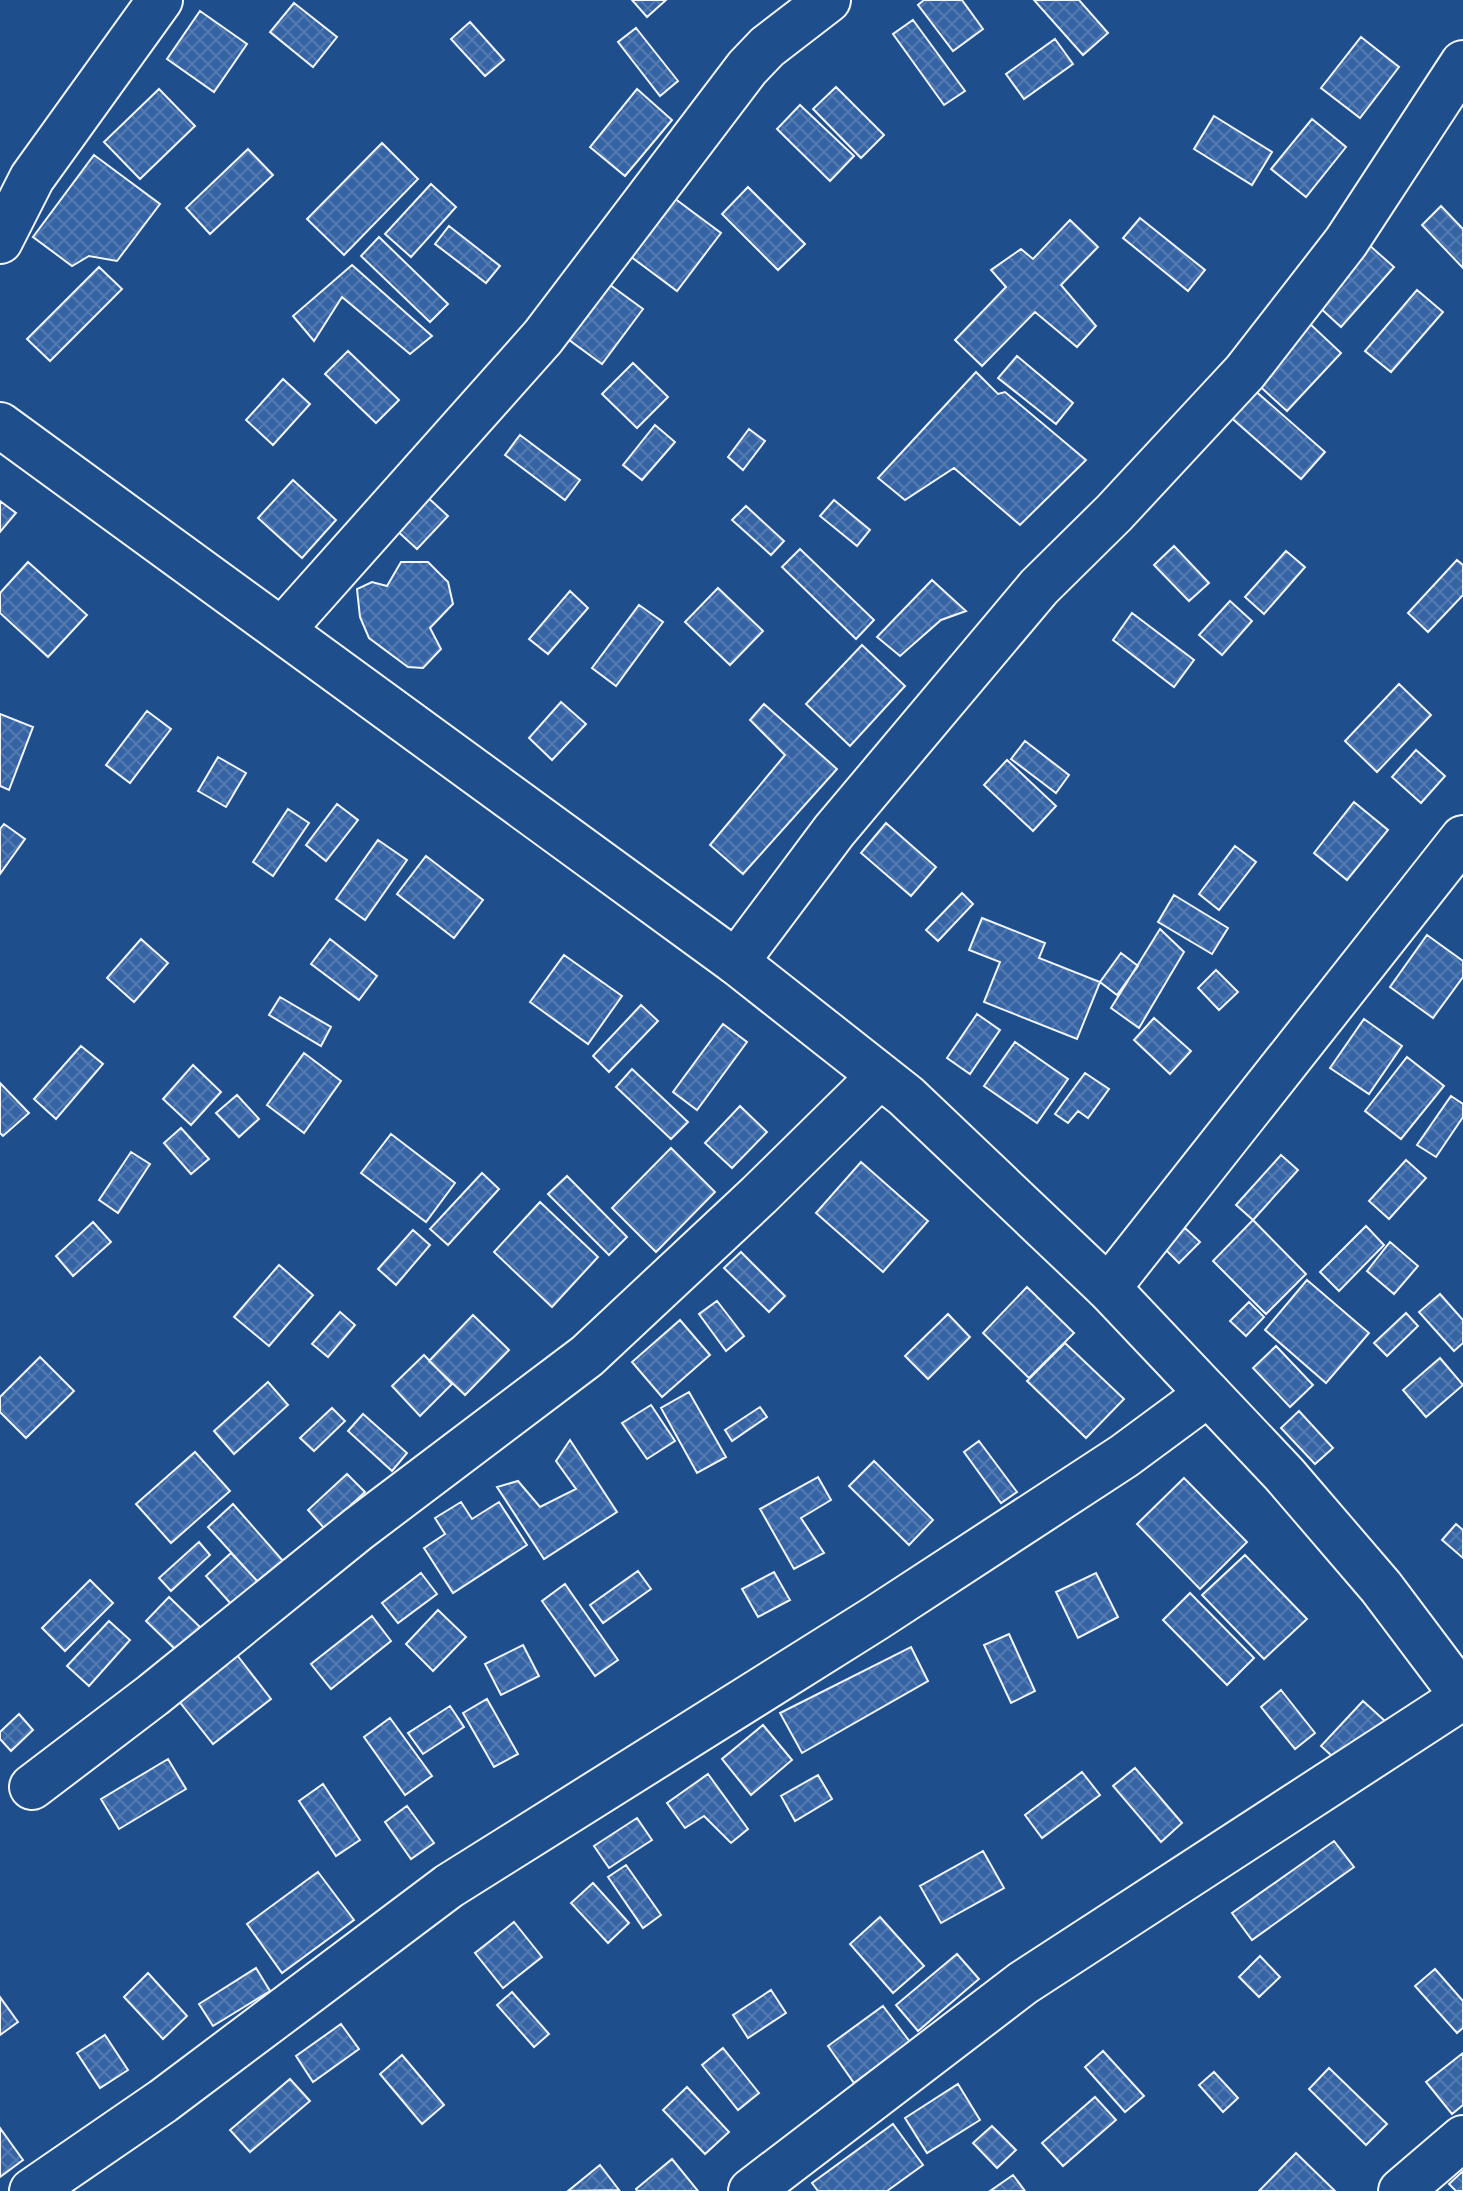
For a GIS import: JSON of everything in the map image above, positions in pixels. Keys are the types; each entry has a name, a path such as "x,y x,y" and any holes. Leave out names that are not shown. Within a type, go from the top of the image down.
{"street":[{"path":"0,241 32,178 160,0"},
{"path":"283,629 543,337 747,68 767,47 828,0"},
{"path":"736,962 834,831 1039,587 1114,513 1245,372 1346,242 1463,63"},
{"path":"0,425 736,962 880,1076 1108,1288 1284,1474 1381,1587 1463,1696 1023,1983 751,2191"},
{"path":"1108,1288 1463,838"},
{"path":"32,1787 153,1695 358,1529 587,1356 759,1195 880,1076"},
{"path":"32,2191 163,2101 449,1886 902,1601 1124,1456 1208,1394"},
{"path":"1401,2191 1463,2138"}],"building":[{"path":"632,0 666,0 647,17"},
{"path":"924,0 962,0 983,29 953,51 918,5"},
{"path":"1034,0 1079,0 1108,33 1083,55"},
{"path":"294,3 337,37 313,67 270,32"},
{"path":"200,11 247,44 214,92 167,59"},
{"path":"913,20 965,91 944,105 893,34"},
{"path":"470,22 504,60 485,76 451,39"},
{"path":"636,28 678,81 660,96 618,42"},
{"path":"1361,37 1399,67 1360,118 1321,88"},
{"path":"1055,39 1073,64 1024,99 1006,74"},
{"path":"836,87 884,135 861,158 813,109"},
{"path":"159,89 195,126 140,179 104,142"},
{"path":"637,89 672,120 625,176 590,147"},
{"path":"800,105 854,156 830,181 777,129"},
{"path":"1214,116 1272,152 1252,185 1194,149"},
{"path":"1312,119 1346,147 1306,197 1271,169"},
{"path":"382,143 418,179 344,255 307,219"},
{"path":"248,149 273,175 210,234 186,208"},
{"path":"94,155 160,204 117,261 89,256 72,266 33,237"},
{"path":"431,184 456,207 411,257 385,234"},
{"path":"748,187 805,244 778,270 722,214"},
{"path":"674,198 721,233 677,291 630,256"},
{"path":"1441,206 1463,229 1463,268 1422,225"},
{"path":"1140,218 1205,270 1188,291 1123,238"},
{"path":"1070,220 1098,247 1061,285 1096,326 1077,347 1035,312 982,366 955,340 1006,287 991,270 1021,249 1033,259"},
{"path":"449,226 500,266 486,283 435,244"},
{"path":"379,237 448,304 430,322 361,256"},
{"path":"1369,245 1394,267 1341,327 1317,305"},
{"path":"352,265 432,336 410,354 342,297 314,341 293,316"},
{"path":"99,267 122,289 50,361 27,339"},
{"path":"606,282 643,309 602,364 565,337"},
{"path":"1417,290 1443,312 1391,372 1365,351"},
{"path":"1309,323 1341,353 1287,411 1254,381"},
{"path":"348,351 399,400 376,423 325,374"},
{"path":"1017,356 1073,403 1056,424 998,378"},
{"path":"633,363 668,397 637,428 602,394"},
{"path":"976,372 998,394 1005,392 1086,460 1020,525 954,468 905,500 878,478"},
{"path":"283,379 310,404 273,445 246,420"},
{"path":"1252,388 1325,452 1301,479 1228,415"},
{"path":"655,425 675,442 642,480 623,465"},
{"path":"749,429 765,441 743,470 728,457"},
{"path":"520,435 580,480 565,500 505,455"},
{"path":"293,480 336,520 302,558 258,518"},
{"path":"424,494 448,516 417,549 394,528"},
{"path":"834,500 870,530 857,546 820,516"},
{"path":"0,501 16,513 0,532"},
{"path":"746,506 784,541 771,555 732,520"},
{"path":"1174,546 1209,583 1189,601 1154,565"},
{"path":"800,549 874,620 856,639 782,567"},
{"path":"1286,551 1305,567 1264,614 1245,597"},
{"path":"1457,560 1463,565 1463,595 1428,632 1408,613"},
{"path":"28,562 87,615 48,657 0,613 0,593"},
{"path":"401,562 428,562 448,582 453,604 430,628 441,649 423,668 408,667 369,638 360,617 357,589 372,582 387,586"},
{"path":"932,580 966,611 941,620 900,656 877,637"},
{"path":"718,588 763,631 730,665 685,622"},
{"path":"570,591 588,608 548,654 529,639"},
{"path":"1230,601 1252,621 1222,655 1199,635"},
{"path":"639,605 663,622 616,686 592,668"},
{"path":"1132,613 1194,660 1174,687 1113,640"},
{"path":"862,645 905,686 850,746 806,704"},
{"path":"1399,684 1431,715 1377,772 1345,741"},
{"path":"561,702 586,724 552,760 529,738"},
{"path":"764,704 837,769 743,874 710,845 785,755 750,720"},
{"path":"147,711 171,729 130,783 106,765"},
{"path":"0,714 33,727 9,790 0,786"},
{"path":"1025,741 1069,775 1056,793 1011,759"},
{"path":"1416,750 1445,776 1421,803 1392,777"},
{"path":"218,757 246,773 226,807 198,791"},
{"path":"1007,760 1056,806 1033,831 984,785"},
{"path":"1354,802 1388,830 1347,880 1314,853"},
{"path":"337,804 358,820 326,861 306,845"},
{"path":"288,809 309,823 273,876 253,862"},
{"path":"886,823 936,867 911,896 861,853"},
{"path":"4,824 25,839 0,874 0,829"},
{"path":"378,840 407,860 365,920 336,899"},
{"path":"1235,846 1256,862 1219,910 1199,894"},
{"path":"426,856 483,900 454,938 397,894"},
{"path":"962,893 973,904 938,941 926,930"},
{"path":"1174,895 1228,928 1212,954 1158,922"},
{"path":"982,918 1045,943 1039,958 1100,982 1077,1039 984,1002 1000,962 969,950"},
{"path":"1160,929 1184,952 1139,1028 1111,1008"},
{"path":"1427,935 1463,961 1463,977 1433,1018 1390,987"},
{"path":"141,939 168,963 134,1002 107,978"},
{"path":"330,939 377,976 359,1000 311,964"},
{"path":"1121,953 1138,966 1117,995 1100,982"},
{"path":"564,955 622,996 588,1044 530,1002"},
{"path":"1216,970 1238,992 1219,1010 1198,988"},
{"path":"280,997 331,1027 321,1046 269,1015"},
{"path":"641,1005 658,1021 609,1072 593,1056"},
{"path":"977,1014 1000,1030 970,1074 947,1058"},
{"path":"1154,1018 1191,1051 1170,1074 1134,1040"},
{"path":"1364,1019 1402,1046 1369,1094 1330,1068"},
{"path":"723,1024 747,1042 697,1110 673,1092"},
{"path":"1015,1042 1068,1079 1037,1123 984,1086"},
{"path":"81,1046 103,1064 56,1119 34,1099"},
{"path":"304,1053 341,1081 304,1133 267,1105"},
{"path":"1407,1057 1444,1086 1401,1139 1365,1111"},
{"path":"193,1065 221,1092 191,1125 163,1099"},
{"path":"632,1069 688,1122 671,1139 616,1087"},
{"path":"1085,1073 1109,1089 1088,1118 1078,1111 1068,1123 1055,1114"},
{"path":"0,1083 29,1113 3,1136 0,1133"},
{"path":"237,1095 259,1119 239,1137 216,1113"},
{"path":"1451,1096 1463,1104 1463,1117 1436,1157 1417,1145"},
{"path":"740,1106 767,1132 732,1168 705,1143"},
{"path":"181,1128 209,1159 191,1174 164,1143"},
{"path":"391,1134 455,1183 426,1222 361,1173"},
{"path":"671,1148 715,1192 656,1252 612,1208"},
{"path":"131,1152 150,1164 118,1213 99,1200"},
{"path":"1281,1155 1298,1170 1253,1220 1236,1205"},
{"path":"1406,1160 1426,1178 1389,1219 1369,1201"},
{"path":"861,1162 928,1221 883,1272 816,1213"},
{"path":"482,1173 499,1189 448,1245 430,1229"},
{"path":"567,1176 627,1237 609,1255 548,1194"},
{"path":"540,1202 598,1257 552,1307 494,1252"},
{"path":"1253,1220 1306,1274 1266,1314 1213,1261"},
{"path":"93,1222 111,1242 73,1276 56,1256"},
{"path":"1366,1226 1384,1245 1339,1291 1320,1272"},
{"path":"1185,1228 1200,1242 1179,1263 1165,1249"},
{"path":"413,1230 430,1245 396,1285 378,1269"},
{"path":"1390,1242 1418,1266 1394,1294 1367,1271"},
{"path":"741,1252 785,1296 769,1312 724,1268"},
{"path":"279,1265 313,1295 269,1346 234,1317"},
{"path":"1307,1280 1369,1333 1326,1383 1265,1330"},
{"path":"1027,1287 1074,1333 1029,1378 983,1333"},
{"path":"1440,1294 1463,1320 1463,1343 1454,1351 1419,1312"},
{"path":"717,1301 744,1336 726,1351 699,1314"},
{"path":"1249,1302 1264,1317 1246,1336 1230,1321"},
{"path":"340,1312 355,1325 328,1357 312,1344"},
{"path":"1406,1313 1418,1326 1387,1356 1374,1343"},
{"path":"948,1314 970,1337 928,1379 905,1356"},
{"path":"473,1315 509,1350 465,1395 429,1361"},
{"path":"680,1320 710,1355 662,1397 632,1362"},
{"path":"1065,1343 1124,1399 1086,1438 1027,1381"},
{"path":"1276,1346 1313,1385 1290,1407 1253,1368"},
{"path":"424,1355 452,1384 420,1416 392,1386"},
{"path":"40,1357 74,1391 26,1438 0,1412 0,1397"},
{"path":"1440,1358 1463,1385 1426,1417 1403,1390"},
{"path":"268,1382 288,1405 234,1454 214,1431"},
{"path":"689,1392 726,1457 697,1473 661,1408"},
{"path":"651,1405 675,1441 647,1459 622,1423"},
{"path":"760,1407 767,1417 732,1441 725,1430"},
{"path":"332,1408 345,1421 314,1451 300,1438"},
{"path":"1299,1411 1333,1448 1315,1464 1281,1428"},
{"path":"363,1414 407,1453 392,1471 348,1431"},
{"path":"570,1440 617,1512 544,1559 497,1487 518,1481 540,1507 576,1489 556,1461"},
{"path":"979,1441 1017,1492 1001,1503 964,1452"},
{"path":"195,1452 230,1491 171,1543 136,1504"},
{"path":"874,1461 933,1520 909,1545 849,1486"},
{"path":"347,1474 365,1492 325,1529 308,1510"},
{"path":"818,1477 831,1500 801,1518 824,1553 794,1569 760,1509"},
{"path":"1184,1478 1247,1542 1200,1589 1137,1524"},
{"path":"461,1502 472,1519 499,1502 527,1545 453,1593 424,1548 445,1534 435,1518"},
{"path":"233,1504 283,1561 259,1583 208,1527"},
{"path":"1456,1524 1463,1530 1463,1558 1442,1540"},
{"path":"199,1542 210,1555 171,1591 159,1578"},
{"path":"231,1553 258,1582 232,1605 206,1576"},
{"path":"1245,1555 1307,1619 1264,1659 1202,1595"},
{"path":"638,1571 651,1589 603,1623 590,1605"},
{"path":"774,1572 790,1600 758,1617 742,1589"},
{"path":"421,1573 437,1594 398,1623 382,1603"},
{"path":"1096,1573 1118,1617 1078,1638 1056,1592"},
{"path":"90,1580 113,1603 65,1651 42,1628"},
{"path":"565,1584 618,1660 595,1676 542,1601"},
{"path":"1190,1593 1254,1658 1227,1685 1163,1620"},
{"path":"169,1597 200,1627 177,1651 146,1621"},
{"path":"438,1610 466,1637 433,1671 406,1644"},
{"path":"372,1616 391,1641 331,1689 311,1664"},
{"path":"109,1621 130,1640 89,1686 67,1666"},
{"path":"1009,1634 1035,1691 1011,1703 984,1645"},
{"path":"523,1645 539,1676 501,1695 485,1664"},
{"path":"911,1647 928,1681 802,1753 780,1713"},
{"path":"237,1655 271,1699 213,1744 178,1700"},
{"path":"1281,1690 1315,1733 1295,1749 1261,1707"},
{"path":"487,1699 518,1754 494,1767 463,1713"},
{"path":"1363,1701 1385,1721 1343,1766 1321,1746"},
{"path":"450,1706 464,1727 423,1754 408,1733"},
{"path":"19,1714 33,1730 11,1751 0,1739 0,1732"},
{"path":"390,1718 432,1776 405,1795 364,1737"},
{"path":"763,1725 792,1760 751,1795 722,1759"},
{"path":"168,1759 186,1789 119,1829 101,1799"},
{"path":"1135,1768 1182,1823 1161,1842 1113,1786"},
{"path":"1082,1772 1100,1795 1042,1838 1025,1815"},
{"path":"708,1774 748,1829 731,1843 704,1816 685,1828 667,1803"},
{"path":"818,1775 832,1799 795,1821 781,1796"},
{"path":"323,1784 360,1840 336,1856 299,1801"},
{"path":"407,1806 434,1843 411,1859 385,1822"},
{"path":"637,1818 652,1840 609,1868 594,1846"},
{"path":"1334,1841 1354,1867 1252,1940 1232,1913"},
{"path":"983,1851 1004,1888 941,1923 920,1886"},
{"path":"626,1865 661,1915 643,1928 608,1877"},
{"path":"318,1872 354,1920 282,1973 247,1924"},
{"path":"593,1883 629,1923 608,1943 571,1903"},
{"path":"880,1917 924,1966 893,1993 850,1944"},
{"path":"514,1922 542,1957 503,1988 475,1953"},
{"path":"957,1954 979,1979 918,2031 896,2005"},
{"path":"1260,1956 1280,1977 1259,1997 1239,1977"},
{"path":"256,1968 270,1991 213,2026 199,2004"},
{"path":"1435,1969 1463,2001 1463,2028 1457,2033 1415,1986"},
{"path":"148,1973 187,2016 163,2039 124,1997"},
{"path":"771,1990 786,2013 748,2038 733,2015"},
{"path":"512,1992 549,2034 534,2047 497,2005"},
{"path":"0,1997 18,2022 0,2035"},
{"path":"883,2006 910,2042 854,2083 828,2046"},
{"path":"341,2024 359,2049 313,2082 296,2056"},
{"path":"105,2035 128,2070 100,2088 77,2053"},
{"path":"723,2048 759,2093 738,2110 702,2065"},
{"path":"1103,2051 1144,2096 1125,2112 1085,2067"},
{"path":"1463,2053 1463,2105 1452,2114 1426,2082"},
{"path":"402,2055 444,2105 422,2124 380,2074"},
{"path":"1329,2068 1387,2124 1366,2145 1309,2089"},
{"path":"1214,2072 1238,2098 1223,2112 1199,2085"},
{"path":"290,2079 310,2101 250,2152 230,2130"},
{"path":"958,2084 980,2120 927,2153 905,2118"},
{"path":"687,2087 729,2132 705,2154 663,2110"},
{"path":"1095,2097 1116,2120 1063,2166 1042,2143"},
{"path":"893,2124 923,2165 887,2191 818,2191 812,2183"},
{"path":"992,2126 1016,2150 997,2168 973,2143"},
{"path":"0,2128 23,2160 0,2177"},
{"path":"1296,2153 1335,2191 1259,2191"},
{"path":"672,2159 698,2191 637,2191 636,2189"},
{"path":"600,2165 619,2190 568,2191"},
{"path":"1463,2171 1463,2191 1456,2191 1449,2184"},
{"path":"1013,2175 1025,2191 990,2191"}]}
